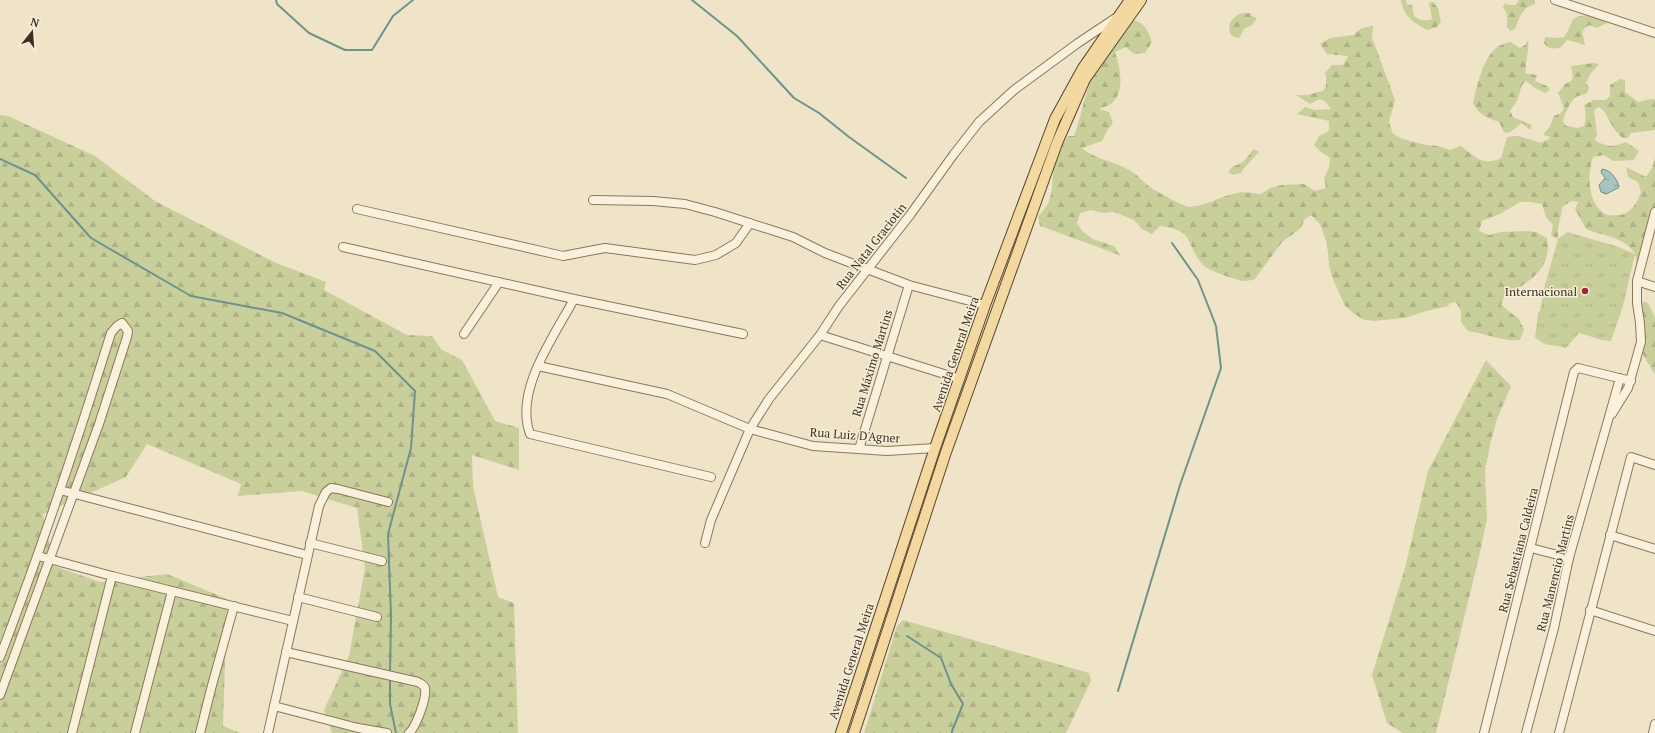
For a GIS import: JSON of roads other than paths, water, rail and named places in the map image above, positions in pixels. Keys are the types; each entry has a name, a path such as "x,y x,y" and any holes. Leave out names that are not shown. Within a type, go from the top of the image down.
{"main road":[{"name":"Avenida General Meira","path":"841,733 935,448 985,305 1055,119 1083,68 1130,0"},
{"name":"Avenida General Meira","path":"854,733 946,452 1049,165 1076,99 1086,79 1141,0"},
{"path":"985,305 997,310"},
{"path":"935,448 946,452"}],"street":[{"path":"1555,0 1568,2 1655,33"},
{"name":"Rua Natal Graciotin","path":"705,543 711,520 750,428 769,399 820,335 866,270 979,122 1014,90 1078,43 1120,15"},
{"path":"593,200 653,200 685,204 793,237 866,270 909,285 985,305"},
{"path":"357,209 563,256 605,248 695,260 716,255 736,243 750,223"},
{"name":"Rua Manencio Martins","path":"1608,420 1623,398 1631,381 1640,342 1640,323 1637,304 1638,281 1655,212"},
{"path":"343,246 574,300 743,334"},
{"path":"1638,281 1655,287"},
{"path":"464,334 500,282"},
{"name":"Rua Máximo Martins","path":"859,449 886,355 909,285"},
{"path":"574,300 538,366 528,390 526,423 530,434 711,477"},
{"path":"0,657 38,556 82,428 111,333 122,323 128,331 127,337 74,493 0,695"},
{"path":"820,335 960,379"},
{"name":"Rua Luiz D'Agner","path":"538,366 667,394 750,428 813,446 887,451 935,448"},
{"name":"Rua Sebastiana Caldeira","path":"1484,733 1574,372 1578,368 1620,378"},
{"path":"1620,378 1631,381"},
{"name":"Rua Manencio Martins","path":"1526,733 1554,628 1569,558 1620,378"},
{"path":"1559,733 1631,457 1655,465"},
{"path":"268,733 307,555 319,506 326,492 331,488 388,502"},
{"path":"60,490 307,555"},
{"path":"1610,535 1655,548"},
{"path":"310,543 382,561"},
{"path":"1531,548 1569,558"},
{"path":"38,556 293,621"},
{"path":"72,733 112,576"},
{"path":"135,733 172,591"},
{"path":"298,597 378,617"},
{"path":"200,733 234,606"},
{"path":"1590,610 1655,631"},
{"path":"286,652 418,682 423,685 425,689 424,699 413,730 409,733"},
{"path":"274,706 358,728 387,733"},
{"path":"1653,733 1655,724"}],"water":[{"path":"1602,169 1613,175 1619,186 1606,194 1601,192 1599,185 1605,178 1601,172"}],"waterway":[{"path":"276,0 277,4 309,33 345,50 372,50 393,16 413,0"},
{"path":"692,0 737,36 794,98 819,113 849,137 906,178"},
{"path":"0,159 35,175 91,238 191,296 282,313 375,351 415,391 411,448 388,534 391,616 390,674"},
{"path":"1118,691 1180,485 1221,368 1216,326 1198,280 1172,243"},
{"path":"907,636 941,658 951,684 963,704 952,733"},
{"path":"390,679 390,704 396,733"}],"place":[{"name":"Internacional","path":"1585,291"}]}
